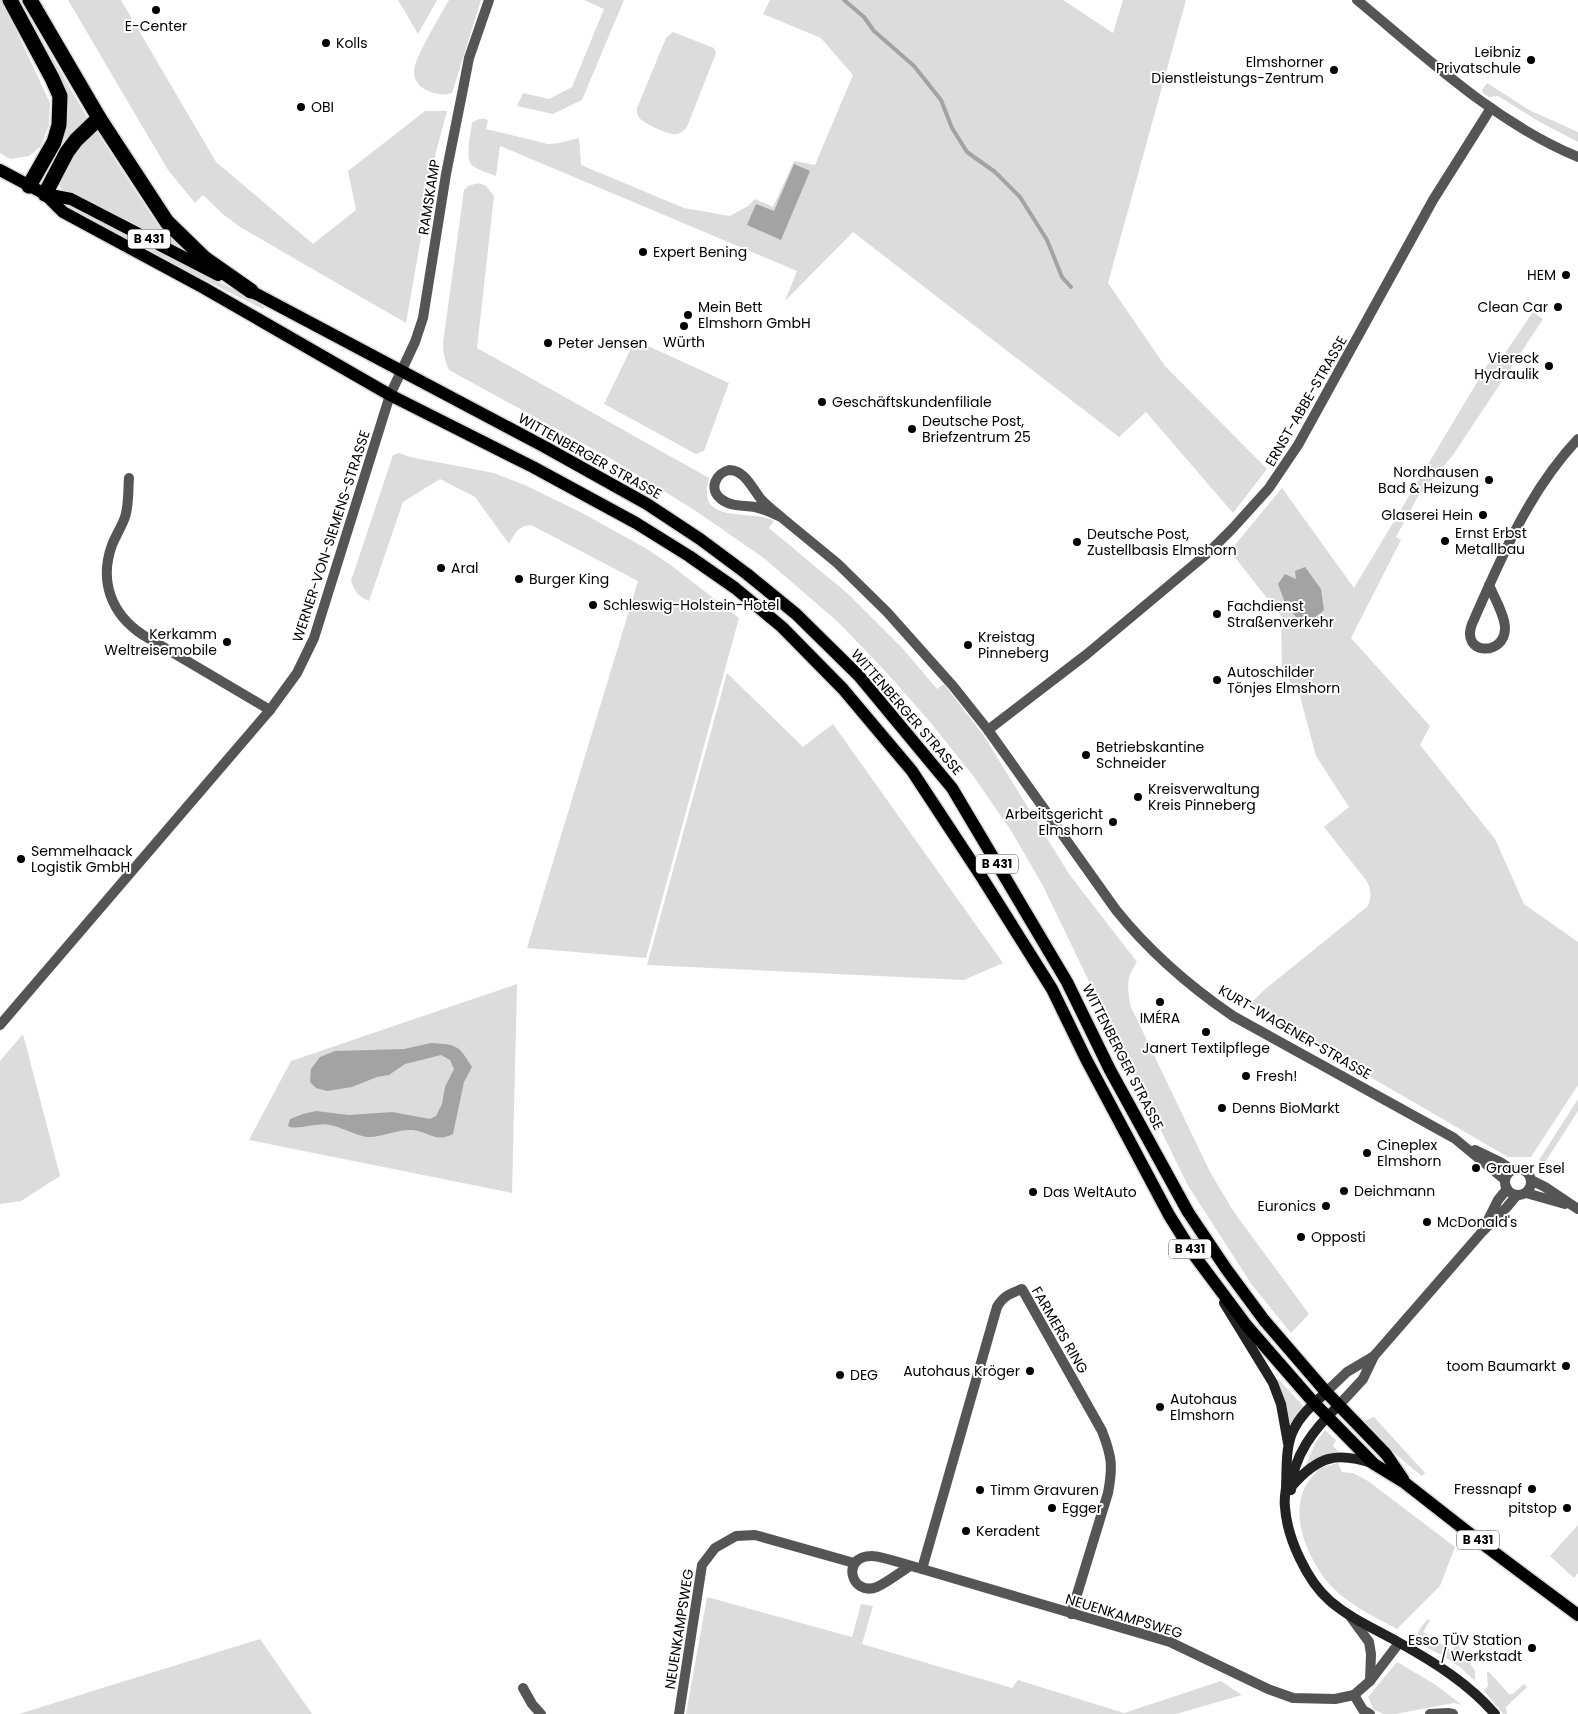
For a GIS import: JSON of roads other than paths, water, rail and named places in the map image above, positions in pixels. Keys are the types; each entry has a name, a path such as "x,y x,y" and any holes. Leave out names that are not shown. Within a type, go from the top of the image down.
{"highway":[{"path":"10,0 60,96 60,125 54,142 29,186"},
{"path":"30,0 99,118 166,222 204,258 251,291"},
{"path":"45,194 67,152 80,135 99,118"}],"main road":[{"name":"WITTENBERGER STRASSE","path":"0,170 45,194 71,199 251,291 545,447 662,514 747,574 796,614 859,676 952,788 1067,982 1110,1070 1188,1212 1264,1320 1339,1405"},
{"name":"WITTENBERGER STRASSE","path":"45,194 63,212 204,288 390,395 533,466 636,523 689,556 735,588 782,627 843,689 912,771 1052,989 1086,1059 1169,1215 1213,1282 1247,1326 1315,1404"},
{"path":"1213,1282 1273,1383 1281,1404 1288,1444 1285,1507 1287,1522 1299,1558 1312,1580 1329,1600 1350,1616 1446,1671 1468,1687 1495,1714"},
{"path":"1288,1444 1293,1429 1301,1418 1326,1392"},
{"name":"B 431","path":"1315,1404 1374,1464 1406,1483 1483,1544 1578,1615"},
{"path":"1292,1536 1290,1507 1296,1466 1312,1434 1339,1405"},
{"name":"B 431","path":"1339,1405 1386,1454 1406,1483"},
{"path":"1292,1487 1304,1472 1333,1457 1357,1458 1374,1464"}],"street":[{"name":"RAMSKAMP","path":"390,395 415,342 423,318 446,174 469,58 488,0"},
{"path":"1357,0 1491,108 1525,131 1578,157"},
{"name":"ERNST-ABBE-STRASSE","path":"988,730 1087,654 1201,558 1233,528 1269,488 1298,445 1433,200 1491,108"},
{"name":"WERNER-VON-SIEMENS-STRASSE","path":"0,1025 270,710 298,673 314,638 390,395"},
{"path":"1489,585 1504,623 1505,631 1499,643 1490,649 1475,645 1470,636 1470,630 1489,585 1535,494 1578,438"},
{"name":"KURT-WAGENER-STRASSE","path":"780,517 763,510 730,504 722,500 717,496 714,489 718,475 729,470 735,470 744,476 761,500 837,563 887,612 953,686 988,730 1116,910 1134,932 1165,963 1233,1016 1512,1170 1524,1170 1528,1173 1531,1180 1575,1207"},
{"path":"129,478 126,516 112,545 106,578 108,589 118,612 134,629 143,635 270,710"},
{"name":"KURT-WAGENER-STRASSE","path":"1461,1143 1506,1185 1521,1194 1575,1207"},
{"path":"1482,1232 1506,1185 1507,1174 1512,1170"},
{"path":"1339,1405 1363,1379 1374,1356 1482,1232 1521,1194 1531,1187 1531,1180"},
{"name":"FARMERS RING","path":"922,1570 997,1307 1001,1299 1011,1292 1022,1289 1102,1431 1111,1454 1112,1473 1108,1493 1072,1614"},
{"path":"1326,1392 1347,1372 1374,1356"},
{"name":"NEUENKAMPSWEG","path":"679,1714 702,1565 715,1548 736,1536 754,1535 854,1563 859,1559 872,1556 1170,1642 1268,1690 1293,1698 1335,1700 1354,1695"},
{"path":"854,1563 852,1573 855,1582 865,1588 875,1587 910,1566"},
{"path":"1350,1616 1369,1642 1371,1654 1370,1681"},
{"path":"1370,1714 1363,1710 1354,1695 1370,1681 1399,1643"},
{"path":"523,1688 532,1704 542,1714"},
{"path":"1430,1714 1452,1714"}],"waterway":[{"path":"844,0 864,17 874,31 914,66 941,100 952,128 967,152 995,172 1020,197 1047,240 1062,277 1071,287"}],"place":[{"name":"E-Center","path":"156,10"},
{"name":"Kolls","path":"326,43"},
{"name":"Leibniz Privatschule","path":"1531,60"},
{"name":"Elmshorner Dienstleistungs-Zentrum","path":"1334,70"},
{"name":"OBI","path":"301,107"},
{"name":"Expert Bening","path":"643,252"},
{"name":"HEM","path":"1566,275"},
{"name":"Clean Car","path":"1558,307"},
{"name":"Mein Bett Elmshorn GmbH","path":"688,315"},
{"name":"Würth","path":"684,326"},
{"name":"Peter Jensen","path":"548,343"},
{"name":"Viereck Hydraulik","path":"1549,366"},
{"name":"Geschäftskundenfiliale","path":"822,402"},
{"name":"Deutsche Post, Briefzentrum 25","path":"912,429"},
{"name":"Nordhausen Bad & Heizung","path":"1489,480"},
{"name":"Glaserei Hein","path":"1483,515"},
{"name":"Ernst Erbst Metallbau","path":"1445,541"},
{"name":"Deutsche Post, Zustellbasis Elmshorn","path":"1077,542"},
{"name":"Aral","path":"441,568"},
{"name":"Burger King","path":"519,579"},
{"name":"Schleswig-Holstein-Hotel","path":"593,605"},
{"name":"Fachdienst Straßenverkehr","path":"1217,614"},
{"name":"Kerkamm Weltreisemobile","path":"227,642"},
{"name":"Kreistag Pinneberg","path":"968,645"},
{"name":"Autoschilder Tönjes Elmshorn","path":"1217,680"},
{"name":"Betriebskantine Schneider","path":"1086,755"},
{"name":"Kreisverwaltung Kreis Pinneberg","path":"1138,797"},
{"name":"Arbeitsgericht Elmshorn","path":"1113,822"},
{"name":"Semmelhaack Logistik GmbH","path":"21,859"},
{"name":"IMÉRA","path":"1160,1002"},
{"name":"Janert Textilpflege","path":"1206,1032"},
{"name":"Fresh!","path":"1246,1076"},
{"name":"Denns BioMarkt","path":"1222,1108"},
{"name":"Cineplex Elmshorn","path":"1367,1153"},
{"name":"Grauer Esel","path":"1476,1168"},
{"name":"Deichmann","path":"1344,1191"},
{"name":"Das WeltAuto","path":"1033,1192"},
{"name":"Euronics","path":"1326,1206"},
{"name":"McDonald's","path":"1427,1222"},
{"name":"Opposti","path":"1301,1237"},
{"name":"toom Baumarkt","path":"1566,1366"},
{"name":"Autohaus Kröger","path":"1030,1371"},
{"name":"DEG","path":"840,1375"},
{"name":"Autohaus Elmshorn","path":"1160,1407"},
{"name":"Fressnapf","path":"1532,1489"},
{"name":"Timm Gravuren","path":"980,1490"},
{"name":"Egger","path":"1052,1508"},
{"name":"pitstop","path":"1567,1508"},
{"name":"Keradent","path":"966,1531"},
{"name":"Esso TÜV Station / Werkstadt","path":"1532,1648"}]}
